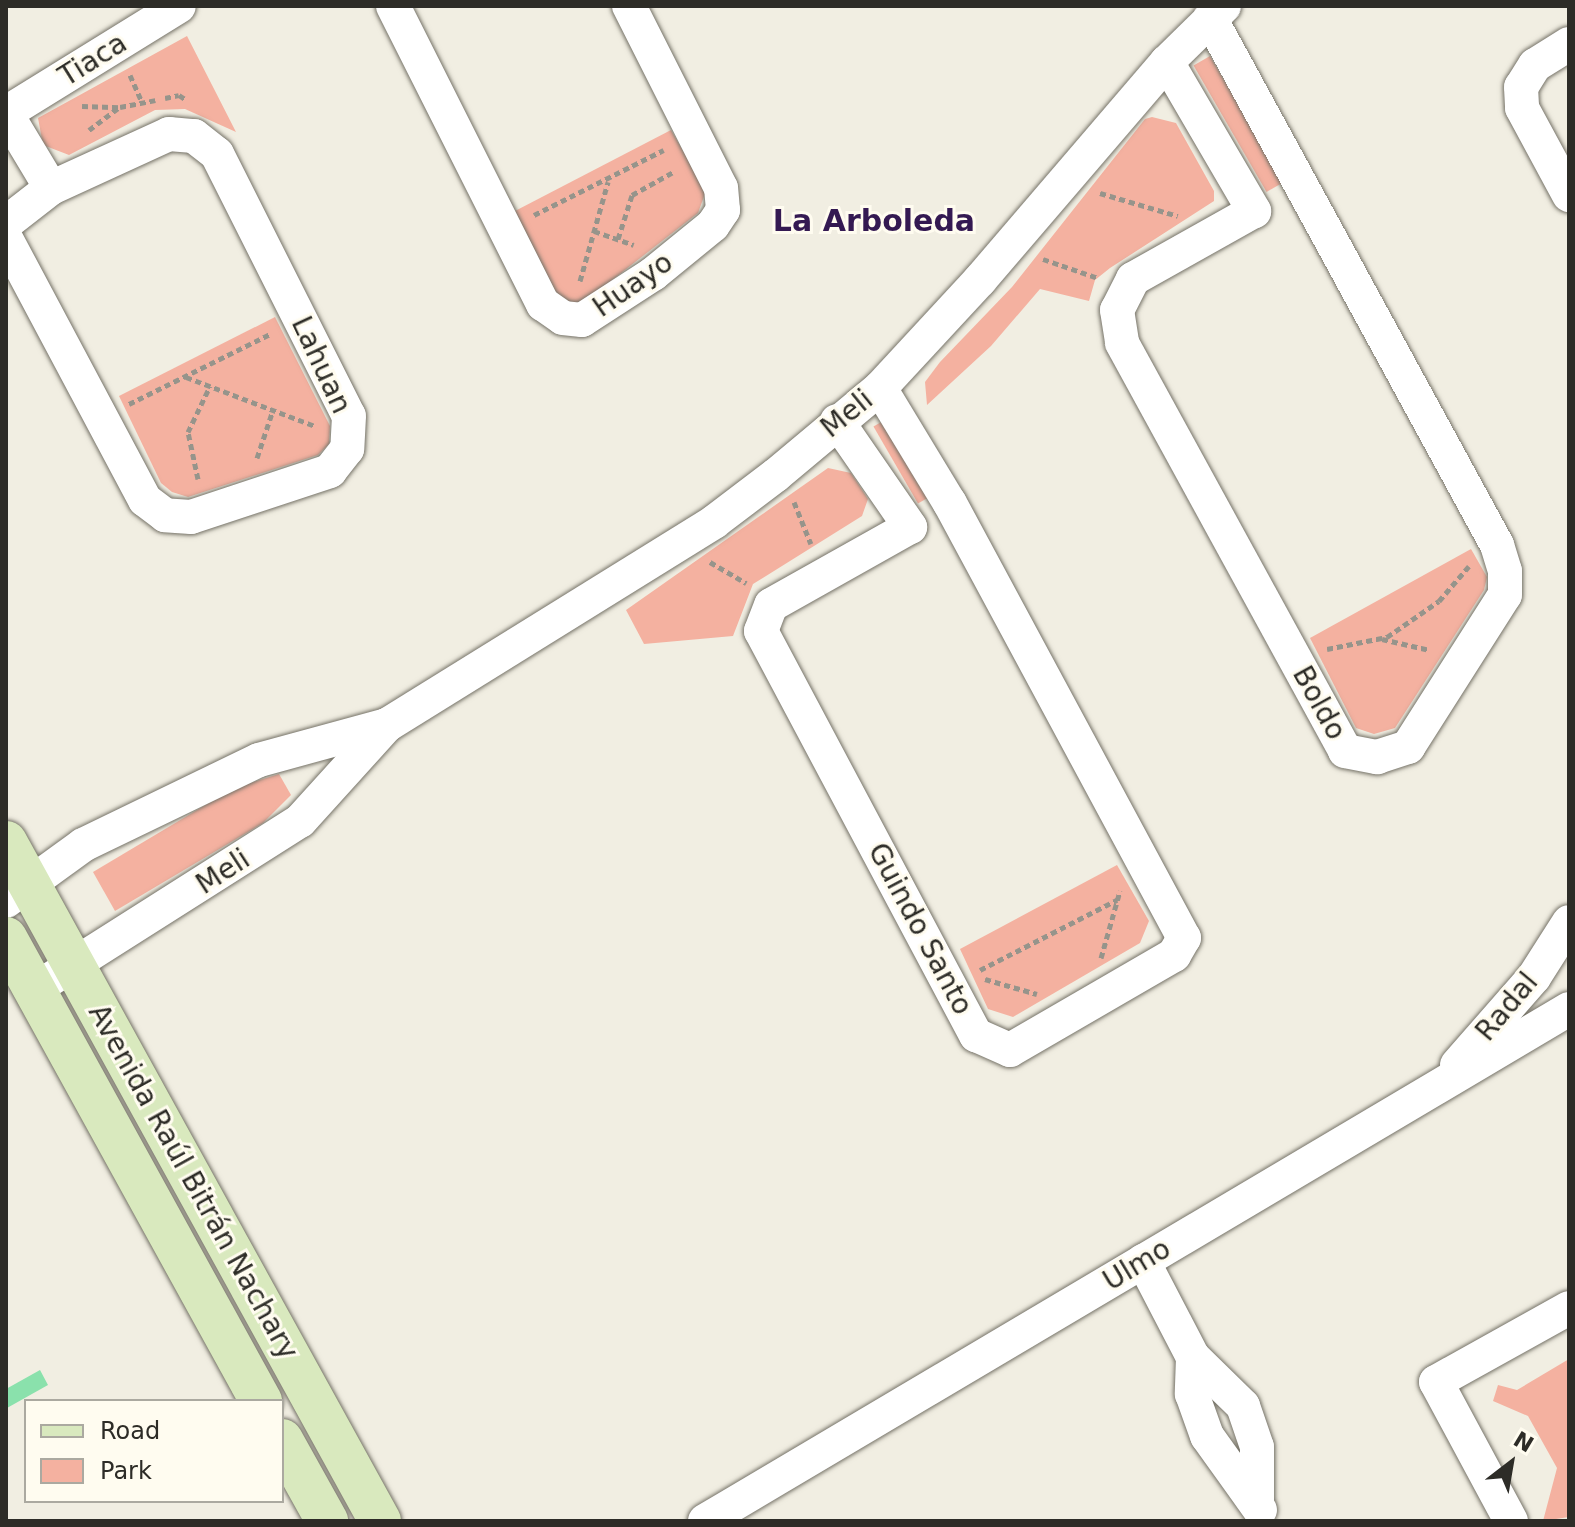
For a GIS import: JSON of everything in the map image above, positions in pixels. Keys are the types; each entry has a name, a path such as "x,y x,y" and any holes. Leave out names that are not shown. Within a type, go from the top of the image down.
{"main road":[{"name":"Avenida Raúl Bitrán Nachary","path":"6,842 17,892 75,967 380,1521"},
{"name":"Avenida Raúl Bitrán Nachary","path":"6,938 260,1399"},
{"path":"284,1444 321,1519"}],"street":[{"name":"Tiaca","path":"6,113 179,6"},
{"name":"Huayo","path":"393,6 543,304 569,319 582,320 713,225 723,210 721,188 629,6"},
{"name":"Meli","path":"35,989 75,967 300,821 387,725 689,537 776,475 880,388 1167,62 1217,12"},
{"name":"Boldo","path":"1128,289 1117,310 1122,343 1345,751 1377,757 1408,747 1505,595 1505,571 1492,537 1300,184 1217,12"},
{"path":"1569,44 1535,65 1521,87 1522,108 1569,195"},
{"path":"1167,62 1254,211"},
{"path":"6,113 51,188"},
{"path":"6,223 51,188 158,139 194,136 203,143"},
{"name":"Lahuan","path":"6,239 145,500 165,515 205,512 330,471 347,449 349,416 217,154 203,143"},
{"path":"1128,289 1133,279 1300,184"},
{"name":"Guindo Santo","path":"779,600 771,605 761,631 976,1035 1010,1050 1174,955 1184,938 949,502 880,388"},
{"path":"837,421 910,527"},
{"path":"779,600 949,502"},
{"name":"Meli","path":"17,892 83,845 259,760 387,725"},
{"name":"Radal","path":"1438,1087 1534,977 1569,922"},
{"name":"Ulmo","path":"705,1521 1569,1009"},
{"path":"1143,1261 1193,1357 1243,1406 1257,1447 1262,1512"},
{"path":"1511,1521 1436,1382 1569,1308"}],"path":[{"path":"117,45 158,139"},
{"path":"70,108 120,107 179,95 192,105 203,143"},
{"path":"75,138 120,107"},
{"path":"506,229 699,145"},
{"path":"618,239 632,195 699,145"},
{"path":"1076,165 1101,195 1182,217 1194,244"},
{"path":"569,319 608,182"},
{"path":"1008,246 1128,289"},
{"path":"101,417 300,320"},
{"path":"185,376 348,438"},
{"path":"205,512 188,432 210,386"},
{"path":"244,499 273,410"},
{"path":"776,475 803,515 821,577"},
{"path":"689,537 716,568 779,600"},
{"path":"1293,656 1387,637 1439,601 1492,537"},
{"path":"1118,900 970,975 1085,1006 1118,900 1133,844"}],"green space":[{"path":"187,36 236,132 185,109 155,110 69,155 43,145 38,118"},
{"path":"1210,56 1283,182 1267,192 1194,66"},
{"path":"1152,117 1176,123 1214,191 1214,201 1095,280 1089,301 1040,289 991,346 927,405 925,382 940,362 1012,287 1145,119"},
{"path":"671,130 706,191 698,213 580,305 567,303 555,293 515,211"},
{"path":"275,317 330,426 329,444 318,455 188,497 172,492 161,483 119,396"},
{"path":"883,421 928,498 918,504 873,426"},
{"path":"828,468 851,473 868,499 862,516 753,584 733,636 644,644 626,610"},
{"path":"1471,549 1487,577 1484,590 1395,728 1374,734 1356,728 1310,638"},
{"path":"279,774 291,795 263,823 115,911 93,872 234,788"},
{"path":"1117,865 1149,921 1140,943 1013,1017 988,1009 960,949"},
{"path":"1569,1359 1569,1517 1543,1521 1557,1468 1528,1416 1493,1401 1498,1385 1517,1390"}],"shaded area":[{"path":"40,1370 48,1385 7,1408 6,1389"}],"district":[{"name":"La Arboleda","path":"874,221"}]}
